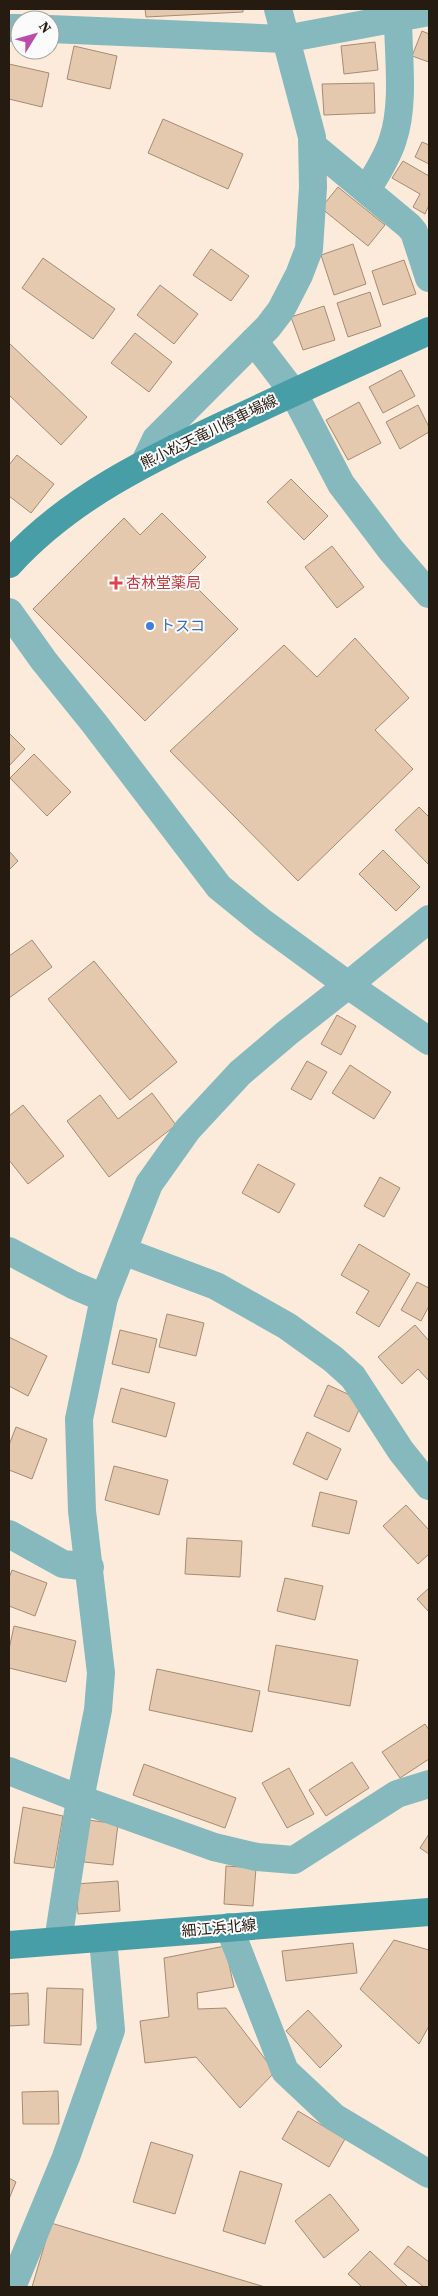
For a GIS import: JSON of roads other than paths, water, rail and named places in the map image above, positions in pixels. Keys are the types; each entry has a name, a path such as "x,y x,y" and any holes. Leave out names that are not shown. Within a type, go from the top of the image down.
{"main road":[{"name":"熊小松天竜川停車場線","path":"9,564 56,519 98,490 144,462 429,331"},
{"name":"細江浜北線","path":"9,1945 429,1912"}],"street":[{"path":"144,462 156,439 254,341 281,310 299,275 309,249 313,146 284,39 278,9"},
{"path":"60,29 284,39 429,11"},
{"path":"367,190 391,146 396,125 399,97 398,17"},
{"path":"313,146 367,190 414,232 429,278"},
{"path":"254,341 293,392 341,484 391,550 429,594"},
{"path":"9,612 44,661 94,723 219,887 262,922 429,1041"},
{"path":"58,1941 80,1799 98,1710 101,1673 82,1511 79,1419 104,1298 150,1184 188,1129 240,1073 429,919"},
{"path":"9,1251 73,1285 104,1298"},
{"path":"123,1251 216,1286 286,1326 333,1359 353,1378 402,1452 429,1486"},
{"path":"9,1534 63,1564 90,1567"},
{"path":"9,1771 80,1799 214,1846 257,1857 294,1860 397,1794 429,1784"},
{"path":"229,1927 284,2071 334,2117 429,2174"},
{"path":"12,2287 66,2157 111,2030 103,1939"}],"place":[{"name":"杏林堂薬局","path":"116,583"},
{"name":"トスコ","path":"150,626"}]}
